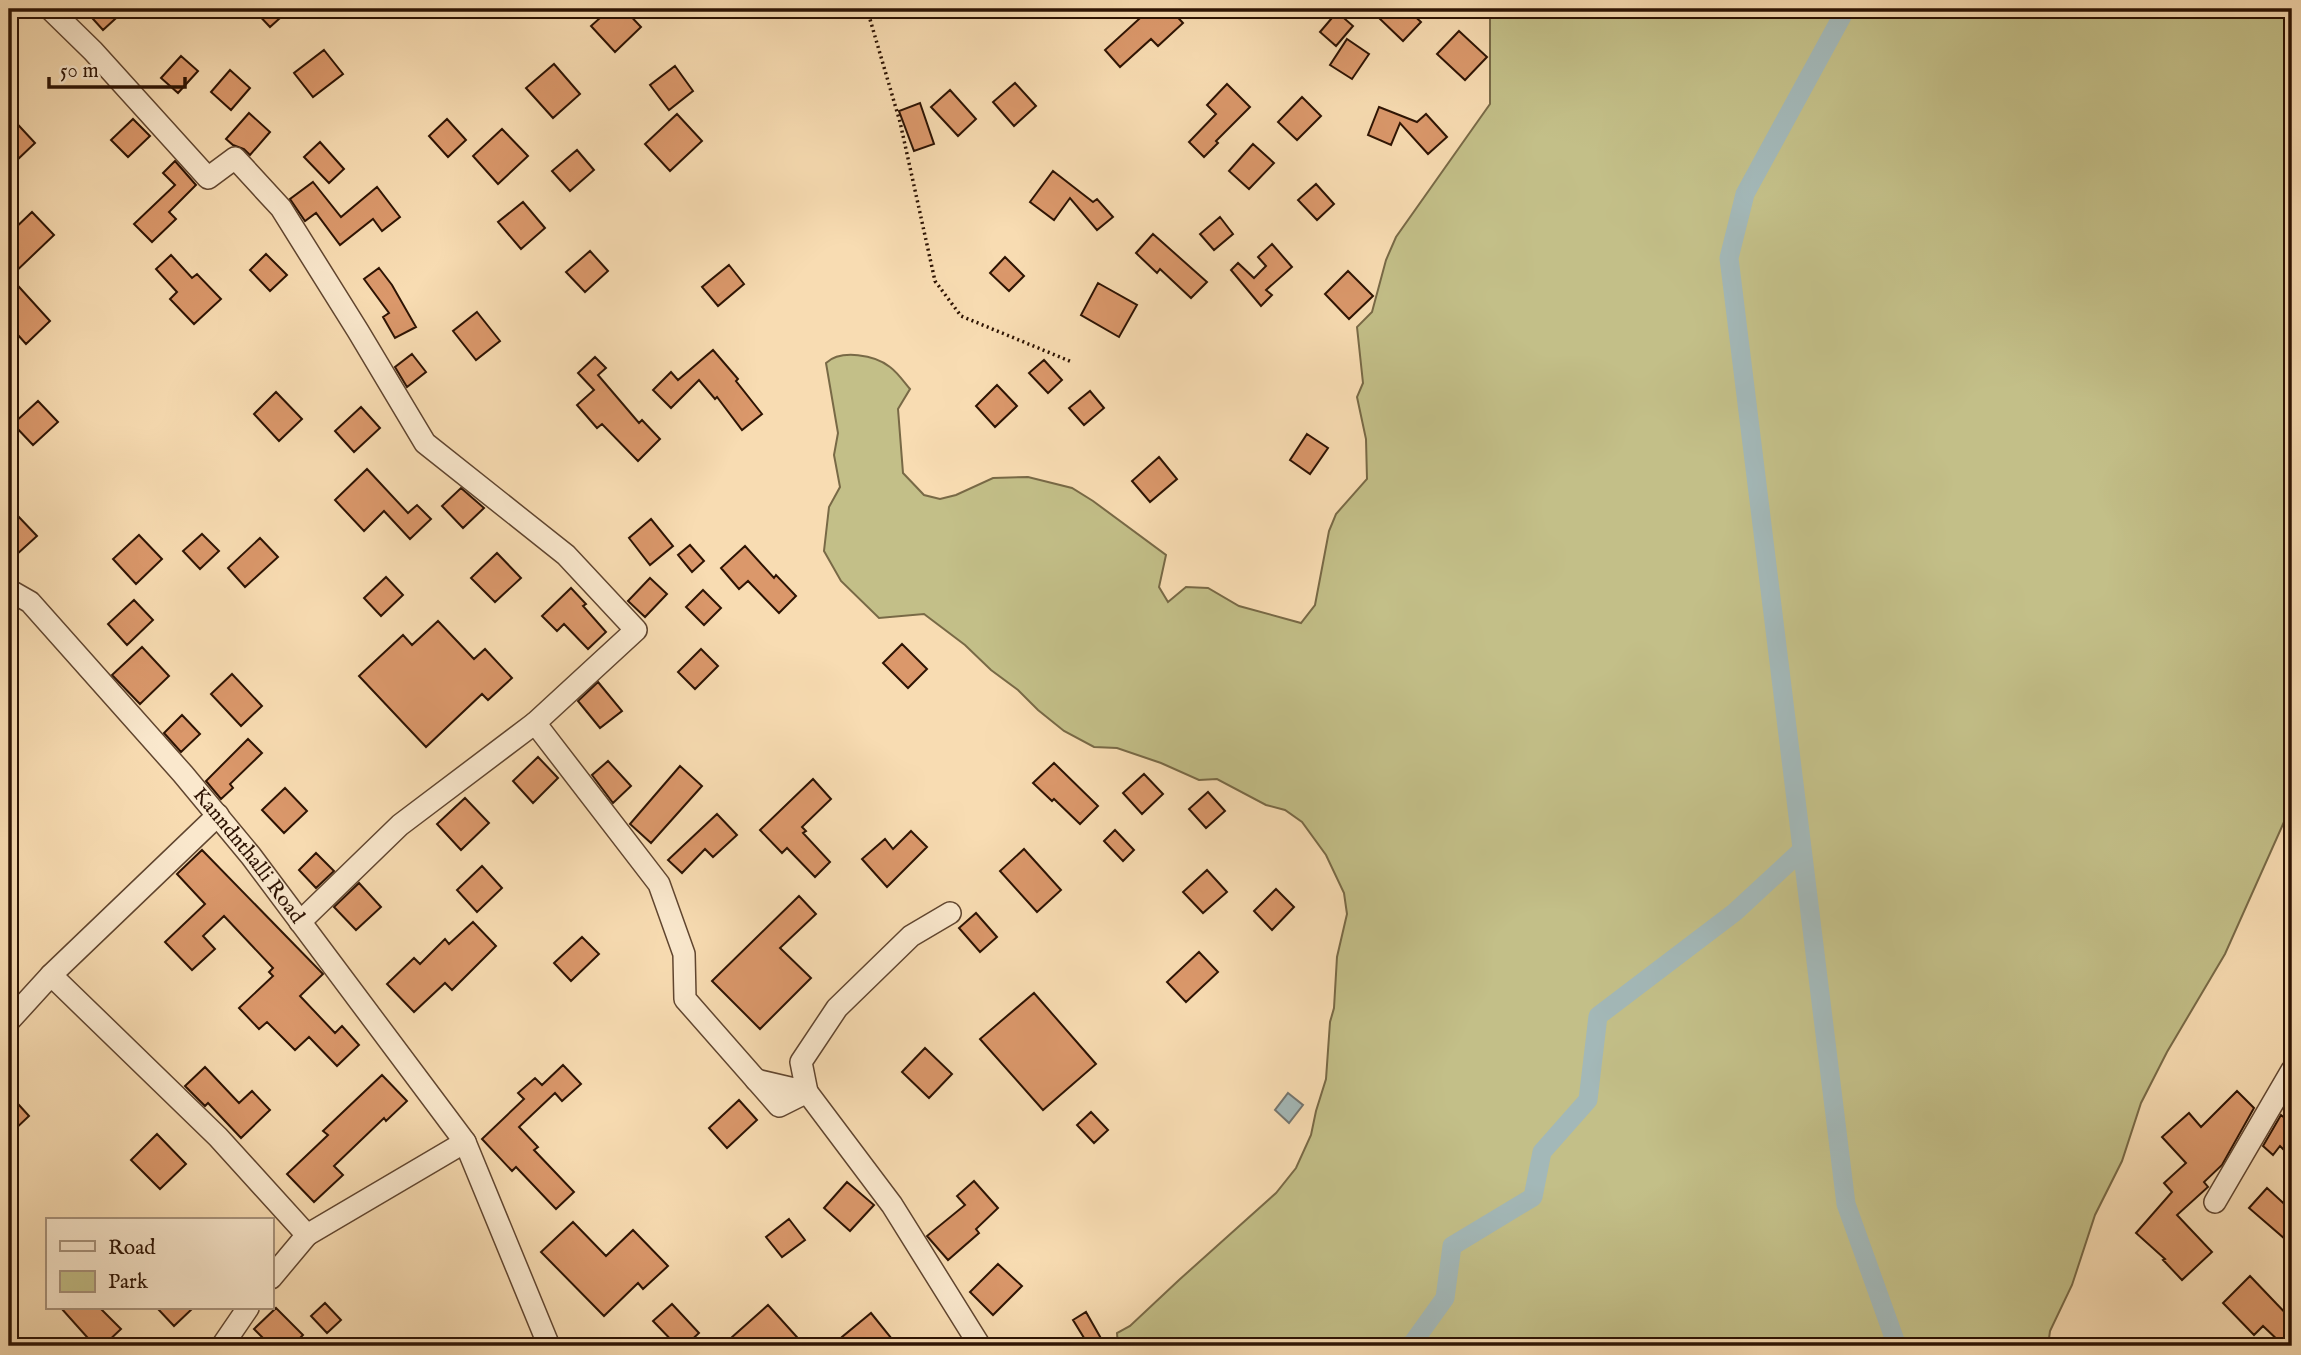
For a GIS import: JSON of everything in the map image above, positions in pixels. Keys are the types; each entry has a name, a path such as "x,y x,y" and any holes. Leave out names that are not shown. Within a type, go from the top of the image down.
{"street":[{"path":"50,9 93,51 208,178 234,158 244,168 281,208 425,443 566,555 636,629 535,723 400,825 300,922"},
{"name":"Kanndnthalli Road","path":"9,590 30,602 218,815 466,1142 549,1346"},
{"path":"535,723 659,884 684,954 685,999 779,1106 807,1092"},
{"path":"9,1021 51,975 218,815"},
{"path":"950,913 911,936 837,1008 801,1062 807,1092 892,1205 980,1346"},
{"path":"51,975 218,1137 306,1235"},
{"path":"2216,1202 2292,1070"},
{"path":"273,1276 306,1235 466,1142"},
{"path":"222,1346 247,1310"}],"path":[{"path":"867,9 900,122 935,281 961,316 1072,362"}],"green space":[{"path":"1490,9 2292,9 2292,804 2225,954 2167,1052 2141,1103 2122,1161 2095,1215 2072,1285 2050,1331 2048,1346 1118,1346 1117,1333 1130,1326 1276,1193 1296,1168 1311,1135 1326,1079 1337,957 1347,914 1344,893 1326,855 1302,822 1285,810 1266,805 1217,779 1199,780 1117,748 1094,747 1064,731 965,645 924,614 879,618 841,581 824,551 829,507 840,487 834,455 838,433 826,363 849,355 876,359 893,369 910,389 898,409 903,473 924,495 940,499 956,495 993,478 1028,477 1072,488 1166,555 1159,587 1168,602 1186,587 1208,588 1239,606 1301,623 1315,605 1329,531 1336,514 1367,479 1366,439 1357,397 1363,383 1357,327 1372,312 1386,260 1396,237 1490,104"}],"shaded area":[{"path":"1288,1093 1303,1105 1289,1123 1275,1110"}],"building":[{"path":"84,9 126,9 103,30"},
{"path":"253,9 290,9 270,27"},
{"path":"610,9 624,9 641,27 615,52 591,26"},
{"path":"1150,9 1170,9 1183,23 1158,46 1151,39 1120,67 1105,50"},
{"path":"1388,9 1407,9 1421,22 1403,41 1379,18"},
{"path":"1337,12 1353,26 1336,46 1320,32"},
{"path":"1459,31 1487,57 1465,80 1437,54"},
{"path":"1347,39 1369,54 1352,79 1330,65"},
{"path":"324,50 343,74 313,97 294,73"},
{"path":"181,56 198,71 178,93 161,78"},
{"path":"554,64 580,94 553,118 526,88"},
{"path":"675,66 693,91 669,110 650,85"},
{"path":"230,70 250,88 231,110 211,92"},
{"path":"1015,83 1036,106 1014,126 993,102"},
{"path":"1227,84 1250,107 1204,157 1189,142 1216,114 1207,105"},
{"path":"950,90 976,119 958,136 931,107"},
{"path":"1302,97 1321,116 1297,140 1278,122"},
{"path":"920,103 934,144 914,151 899,111"},
{"path":"1379,107 1417,122 1426,114 1447,137 1428,154 1400,123 1391,145 1368,135"},
{"path":"249,113 270,132 250,155 226,139"},
{"path":"677,114 702,141 670,171 645,144"},
{"path":"9,115 35,143 16,161 9,154"},
{"path":"133,119 150,136 128,157 111,140"},
{"path":"447,119 466,140 448,157 429,136"},
{"path":"502,129 528,156 498,184 473,156"},
{"path":"320,142 344,169 329,183 304,157"},
{"path":"1253,144 1274,163 1249,189 1229,171"},
{"path":"577,150 594,170 570,191 552,171"},
{"path":"175,161 196,185 169,212 176,219 152,242 134,224 175,185 163,173"},
{"path":"1053,171 1093,202 1097,199 1113,217 1097,230 1070,198 1054,220 1030,202"},
{"path":"313,182 341,217 377,187 400,217 382,231 373,219 340,245 316,213 305,221 290,199"},
{"path":"1316,184 1334,204 1317,220 1298,200"},
{"path":"523,202 545,228 521,249 498,222"},
{"path":"32,212 54,235 10,277 50,321 26,344 9,325 9,234"},
{"path":"1220,217 1233,234 1214,250 1200,234"},
{"path":"1153,234 1207,282 1191,298 1160,269 1157,273 1136,253"},
{"path":"1272,244 1292,267 1266,290 1272,295 1261,306 1231,270 1238,263 1254,278 1266,266 1258,257"},
{"path":"590,251 608,271 585,292 566,272"},
{"path":"266,254 287,275 270,291 250,270"},
{"path":"171,255 192,278 197,274 221,299 194,324 170,299 177,292 156,269"},
{"path":"1005,257 1024,276 1009,291 990,273"},
{"path":"729,265 744,284 718,306 702,287"},
{"path":"379,268 416,327 395,338 383,317 389,313 364,279"},
{"path":"1348,271 1373,296 1349,319 1325,294"},
{"path":"1098,283 1137,305 1119,337 1081,315"},
{"path":"477,312 500,341 476,360 453,331"},
{"path":"713,350 738,379 736,381 762,414 742,430 717,397 715,399 699,380 671,408 653,390 671,372 678,380"},
{"path":"412,354 426,372 407,387 395,367"},
{"path":"595,357 606,368 598,375 639,423 642,420 660,439 638,461 602,424 597,428 577,405 594,390 578,373"},
{"path":"1044,360 1062,380 1048,393 1029,373"},
{"path":"997,385 1017,406 995,427 976,406"},
{"path":"1090,391 1104,408 1084,425 1069,408"},
{"path":"276,392 302,419 279,441 254,414"},
{"path":"38,401 58,422 33,445 13,424"},
{"path":"361,407 380,428 354,452 335,431"},
{"path":"1307,434 1328,448 1310,474 1290,460"},
{"path":"1159,457 1177,479 1150,502 1132,481"},
{"path":"367,469 408,513 417,505 431,519 410,539 384,511 364,531 335,500"},
{"path":"461,488 484,508 463,528 442,506"},
{"path":"17,515 37,536 16,555 9,547 9,522"},
{"path":"651,519 673,546 650,565 629,538"},
{"path":"202,534 219,551 200,569 183,551"},
{"path":"139,535 162,559 136,584 113,559"},
{"path":"260,538 278,557 245,587 228,568"},
{"path":"690,545 704,561 692,572 678,555"},
{"path":"745,546 774,578 776,575 796,596 779,613 748,581 739,589 721,568"},
{"path":"497,553 521,578 495,602 471,578"},
{"path":"386,577 403,595 381,616 364,598"},
{"path":"650,578 667,594 645,617 628,601"},
{"path":"571,588 606,632 588,649 564,624 557,631 542,616"},
{"path":"703,590 721,608 704,625 686,607"},
{"path":"134,600 153,620 127,645 108,624"},
{"path":"438,621 474,659 485,649 512,678 488,700 482,694 426,747 359,676 403,635 412,645"},
{"path":"902,644 927,669 908,688 883,663"},
{"path":"142,647 169,676 140,704 112,675"},
{"path":"701,649 718,666 695,689 678,672"},
{"path":"232,674 262,706 241,726 211,694"},
{"path":"598,682 622,711 600,728 578,701"},
{"path":"182,715 200,734 181,752 164,733"},
{"path":"248,739 262,753 230,784 233,788 221,799 206,781"},
{"path":"538,757 558,778 533,803 513,781"},
{"path":"608,761 631,786 613,803 592,775"},
{"path":"1054,763 1098,806 1080,824 1033,783"},
{"path":"680,766 702,786 651,843 630,824"},
{"path":"1144,774 1163,794 1142,814 1123,793"},
{"path":"813,779 831,799 802,827 806,831 803,833 830,862 815,877 787,848 782,853 760,830"},
{"path":"285,788 307,811 284,833 262,810"},
{"path":"1208,792 1225,811 1206,828 1189,809"},
{"path":"465,798 489,823 461,850 437,824"},
{"path":"717,814 737,835 713,857 705,849 682,873 668,860"},
{"path":"1115,830 1134,850 1123,861 1104,841"},
{"path":"911,831 927,847 887,887 862,859 885,839 893,849"},
{"path":"1024,849 1061,890 1037,912 1000,871"},
{"path":"202,850 323,974 300,996 335,1033 342,1026 359,1045 337,1066 309,1037 295,1050 267,1022 259,1029 239,1008 273,976 269,972 273,968 224,916 203,936 215,949 192,970 165,942 205,904 177,874"},
{"path":"316,853 334,871 316,888 299,870"},
{"path":"482,866 502,888 477,912 457,890"},
{"path":"1207,870 1227,892 1203,913 1183,892"},
{"path":"359,883 381,907 356,930 334,907"},
{"path":"1276,889 1294,907 1272,930 1254,911"},
{"path":"799,896 816,914 780,948 811,978 760,1029 712,981"},
{"path":"976,913 997,937 980,952 959,928"},
{"path":"473,922 496,946 452,990 445,983 414,1012 387,984 414,958 420,964 445,939 449,944"},
{"path":"582,937 599,954 571,981 554,963"},
{"path":"1199,952 1218,972 1186,1002 1167,982"},
{"path":"1034,993 1096,1064 1043,1110 980,1039"},
{"path":"925,1048 952,1074 929,1098 902,1072"},
{"path":"563,1065 581,1084 562,1101 555,1093 519,1127 538,1147 534,1150 574,1192 556,1209 516,1167 512,1171 482,1139 524,1099 518,1093 535,1078 542,1085"},
{"path":"205,1067 239,1103 252,1091 270,1110 241,1138 208,1103 205,1106 185,1086"},
{"path":"382,1075 407,1101 386,1121 384,1118 334,1166 343,1175 314,1202 287,1174 328,1135 323,1131"},
{"path":"2237,1091 2254,1108 2222,1165 2204,1182 2208,1187 2177,1215 2212,1252 2182,1280 2163,1260 2165,1259 2136,1233 2172,1192 2164,1183 2186,1163 2162,1137 2189,1113 2201,1127"},
{"path":"9,1094 29,1116 9,1135"},
{"path":"739,1100 757,1120 727,1148 709,1128"},
{"path":"1091,1112 1108,1130 1094,1143 1077,1125"},
{"path":"2281,1115 2292,1124 2292,1158 2280,1146 2273,1155 2263,1146"},
{"path":"157,1134 186,1164 160,1189 131,1160"},
{"path":"974,1181 998,1208 976,1229 979,1233 948,1260 927,1236 965,1205 957,1196"},
{"path":"847,1182 874,1205 850,1231 824,1208"},
{"path":"2267,1188 2292,1211 2292,1245 2249,1208"},
{"path":"789,1219 805,1240 782,1257 766,1237"},
{"path":"573,1222 606,1256 633,1230 668,1266 643,1289 638,1283 604,1316 541,1252"},
{"path":"998,1264 1022,1286 993,1315 970,1292"},
{"path":"2250,1276 2292,1320 2292,1346 2284,1346 2263,1326 2254,1335 2223,1303"},
{"path":"325,1303 341,1320 327,1333 311,1316"},
{"path":"672,1304 699,1333 685,1346 677,1346 653,1321"},
{"path":"768,1305 805,1346 722,1346"},
{"path":"276,1308 303,1335 292,1346 271,1346 254,1329"},
{"path":"63,1310 102,1310 121,1329 103,1346 95,1346"},
{"path":"159,1310 191,1310 174,1326"},
{"path":"1086,1312 1103,1342 1096,1346 1089,1346 1073,1320"},
{"path":"871,1313 892,1339 883,1346 849,1346 842,1337"}],"waterway":[{"path":"1846,9 1745,194 1729,258 1846,1204 1897,1346"},
{"path":"1407,1346 1412,1344 1445,1298 1452,1246 1533,1197 1542,1152 1588,1100 1598,1016 1735,912 1801,851"}]}
